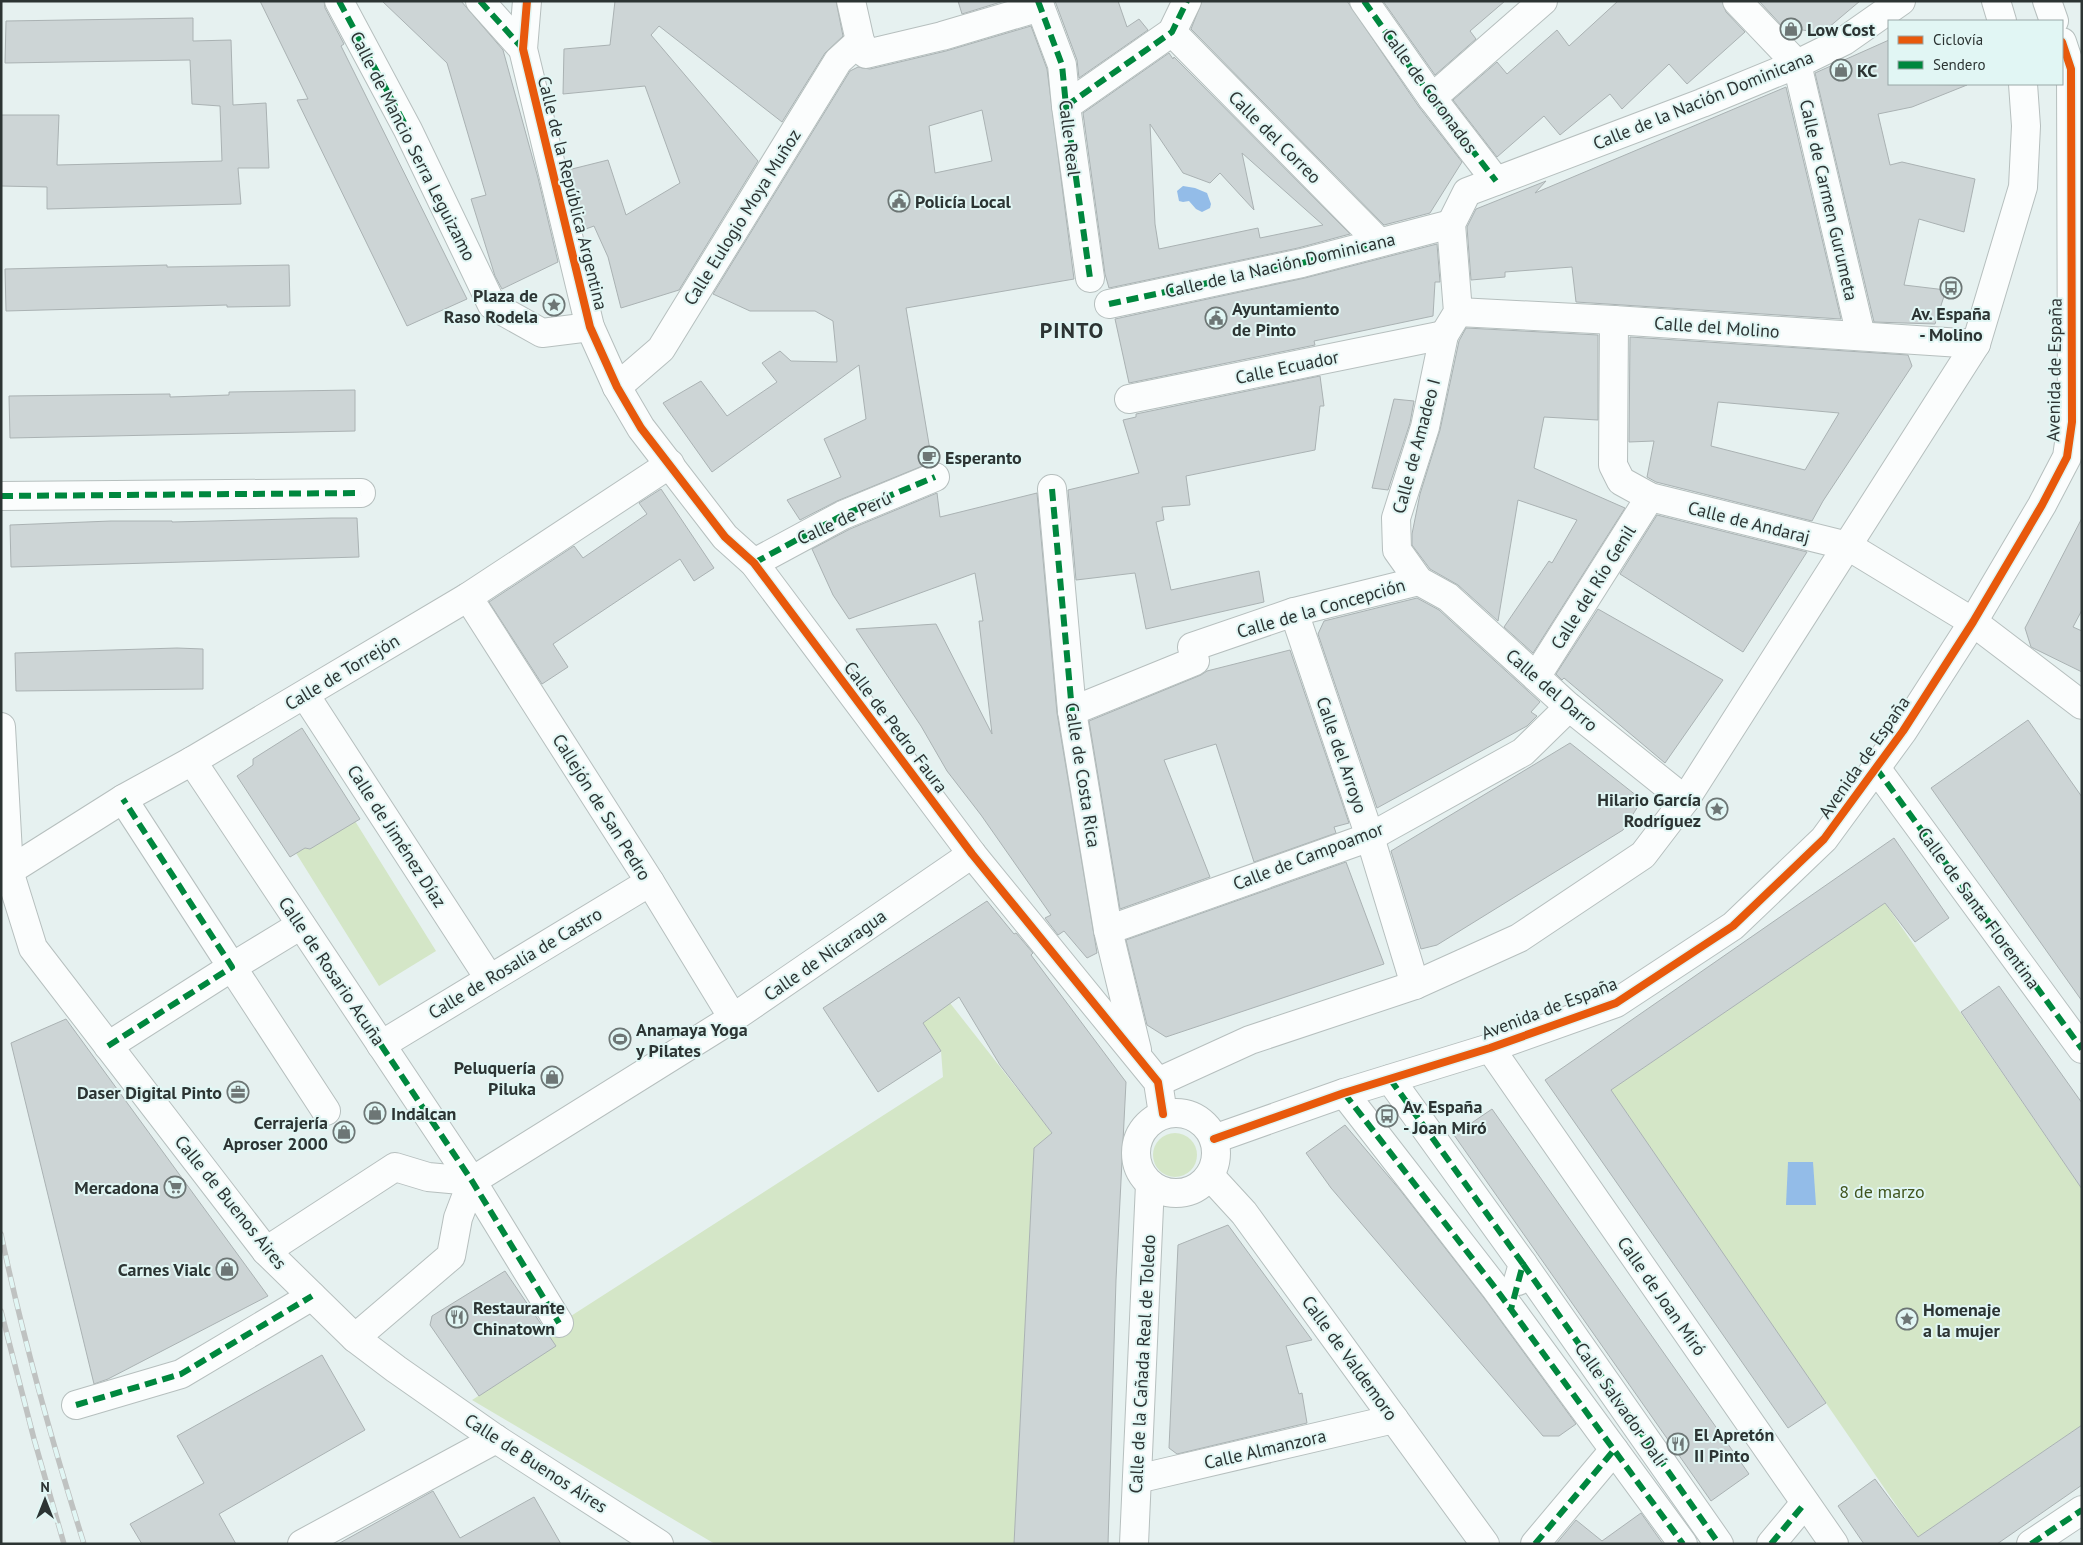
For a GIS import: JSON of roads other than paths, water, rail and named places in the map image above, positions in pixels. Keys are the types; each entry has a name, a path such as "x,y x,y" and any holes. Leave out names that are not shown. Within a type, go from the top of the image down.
{"street":[{"name":"Calle de Mancio Serra Leguizamo","path":"339,1 408,130 492,306 542,333 590,327"},
{"path":"480,1 522,49"},
{"name":"Calle de la República Argentina","path":"527,1 522,49 590,327 617,387"},
{"path":"851,1 863,47 942,36 1039,4"},
{"path":"1066,106 1172,32 1187,1"},
{"name":"Calle de Coronados","path":"1364,1 1432,98 1496,181"},
{"path":"1432,98 1543,1"},
{"path":"1737,1 1797,64"},
{"name":"Calle de la Nación Dominicana","path":"1109,304 1302,263 1451,224 1468,192 1797,64 1844,42 1901,1"},
{"path":"1996,1 2002,20"},
{"path":"2047,1 2054,20"},
{"name":"Calle Real","path":"1039,4 1062,65 1090,278"},
{"name":"Calle del Correo","path":"1172,32 1379,242"},
{"name":"Avenida de España","path":"1214,1138 1344,1093 1490,1048 1616,1003 1733,926 1824,839 1903,731 1973,622 2042,505 2067,457 2076,377 2076,70 2063,44"},
{"name":"Calle Eulogio Moya Muñoz","path":"617,387 661,349 838,61 863,47"},
{"name":"Calle de Carmen Gurumeta","path":"1797,64 1861,336"},
{"path":"1164,1114 1158,1082 1250,1040 1415,985 1519,938 1643,855 1685,800 1976,344 2023,187 2026,126 2023,85"},
{"name":"Calle de Amadeo I","path":"1419,580 1397,550 1396,518 1425,427 1451,324 1451,224"},
{"name":"Calle del Molino","path":"1451,324 1614,320 1976,344"},
{"name":"Calle de Andaraj","path":"1614,320 1613,465 1621,481 1650,497 1848,546 1973,622 2082,705"},
{"name":"Calle Ecuador","path":"1130,399 1451,324"},
{"name":"Calle de Pedro Faura","path":"617,387 641,428 725,537 754,562 972,854 1158,1082"},
{"name":"Calle de Torrejón","path":"9,871 38,850 123,799 305,695 468,597 670,464"},
{"name":"Calle de Perú","path":"754,562 843,515 935,478"},
{"name":"Calle de Costa Rica","path":"1052,489 1072,711 1108,930 1139,1058"},
{"path":"1,496 361,493"},
{"name":"Calle del Río Genil","path":"1536,677 1650,497"},
{"name":"Calle de la Concepción","path":"1072,711 1195,662 1192,647 1294,612 1419,580"},
{"name":"Calle del Darro","path":"1419,580 1448,597 1570,707 1685,800"},
{"name":"Callejón de San Pedro","path":"468,597 650,882 733,1018"},
{"name":"Calle del Arroyo","path":"1294,612 1370,837 1415,985"},
{"name":"Calle de Jiménez Díaz","path":"305,695 488,978"},
{"name":"Calle de Campoamor","path":"1108,930 1370,837 1523,752 1570,707"},
{"name":"Calle de Buenos Aires","path":"1,728 9,871 33,948 266,1251 355,1338 396,1369 496,1439 659,1544"},
{"name":"Calle de Rosario Acuña","path":"192,761 472,1181 559,1323"},
{"name":"Calle de Santa Florentina","path":"1876,768 2082,1049"},
{"path":"123,799 326,1111"},
{"name":"Calle de Nicaragua","path":"472,1181 733,1018 972,854"},
{"name":"Calle de Rosalía de Castro","path":"381,1045 488,978 650,882"},
{"path":"108,1046 301,925"},
{"name":"Calle de Joan Miró","path":"1490,1048 1834,1544"},
{"name":"Calle Salvador Dalí","path":"1390,1079 1523,1264 1719,1544"},
{"name":"Calle Salvador Dalí","path":"1344,1093 1511,1309 1684,1544"},
{"path":"1178,1112 1195,1117 1206,1126 1214,1138 1216,1161 1210,1176 1199,1186 1182,1193 1163,1191 1150,1184 1138,1169 1135,1155 1138,1139 1145,1127 1164,1114 1178,1112"},
{"path":"266,1251 395,1167 428,1177 472,1181 458,1218 451,1256 355,1338"},
{"name":"Calle de Valdemoro","path":"1210,1176 1244,1213 1484,1544"},
{"name":"Calle de la Cañada Real de Toledo","path":"1134,1544 1150,1184"},
{"path":"1511,1309 1523,1264"},
{"path":"76,1405 181,1374 312,1296"},
{"name":"Calle Almanzora","path":"1137,1479 1394,1419"},
{"path":"302,1544 496,1439"},
{"path":"1536,1544 1614,1450"},
{"path":"1771,1544 1805,1503"},
{"path":"2032,1544 2082,1510"}],"water":[{"path":"1183,186 1207,193 1211,204 1210,208 1202,212 1196,209 1189,201 1179,201 1177,191"},
{"path":"1788,1162 1813,1162 1816,1205 1786,1205"}],"railway":[{"path":"1,1234 39,1390 84,1544"},
{"path":"1,1311 34,1439 64,1544"}],"place":[{"name":"Low Cost","path":"1791,29"},
{"name":"KC","path":"1841,70"},
{"name":"Policía Local","path":"899,201"},
{"name":"Av. España - Molino","path":"1951,288"},
{"name":"Plaza de Raso Rodela","path":"554,305"},
{"name":"Ayuntamiento de Pinto","path":"1216,318"},
{"name":"Esperanto","path":"929,457"},
{"name":"Hilario García Rodríguez","path":"1717,809"},
{"name":"Anamaya Yoga y Pilates","path":"620,1039"},
{"name":"Peluquería Piluka","path":"552,1077"},
{"name":"Daser Digital Pinto","path":"238,1092"},
{"name":"Indalcan","path":"375,1113"},
{"name":"Av. España - Joan Miró","path":"1387,1116"},
{"name":"Cerrajería Aproser 2000","path":"344,1132"},
{"name":"Mercadona","path":"175,1187"},
{"name":"Carnes Vialc","path":"227,1269"},
{"name":"Restaurante Chinatown","path":"457,1317"},
{"name":"Homenaje a la mujer","path":"1907,1319"},
{"name":"El Apretón II Pinto","path":"1678,1444"}],"district":[{"name":"PINTO","path":"1072,330"}],"park label":[{"name":"8 de marzo","path":"1882,1191"}]}
